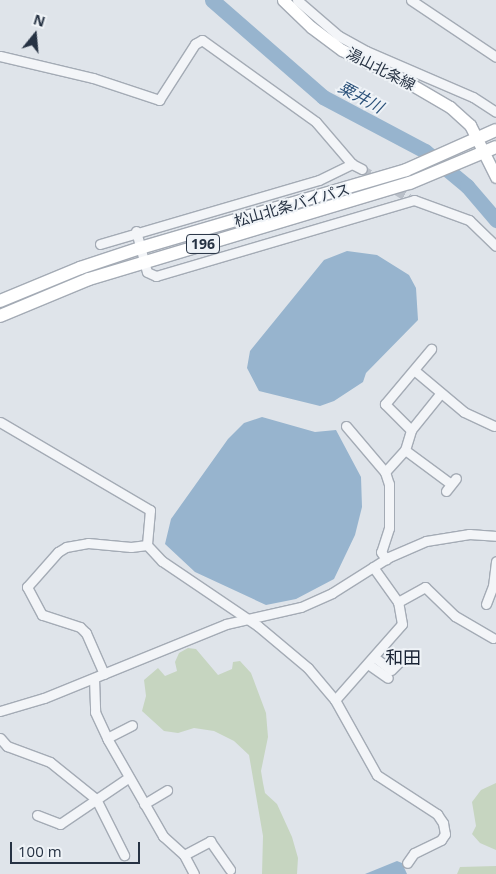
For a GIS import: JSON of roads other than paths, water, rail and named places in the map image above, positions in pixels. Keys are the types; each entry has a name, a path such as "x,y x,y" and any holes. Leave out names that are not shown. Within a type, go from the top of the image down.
{"highway":[{"name":"松山北条バイパス","path":"0,301 80,268 140,248 327,196 406,170 457,149 496,130"},
{"name":"松山北条バイパス","path":"0,316 62,289 144,262 332,209 410,183 496,147"}],"main road":[{"name":"湯山北条線","path":"283,0 311,27 342,50 402,79 450,107 470,125 496,177"}],"street":[{"path":"297,0 340,36 366,51 473,97 496,112"},
{"path":"411,0 496,57"},
{"path":"0,56 93,78 159,100 195,44 202,40 316,122 352,164 362,169"},
{"path":"100,244 136,231 319,180 352,164"},
{"path":"136,231 147,272 156,276 412,199 469,220 496,246"},
{"path":"411,430 385,404 414,370 431,354"},
{"path":"414,370 440,394 464,412 489,426"},
{"path":"385,472 405,450 411,430 440,394"},
{"path":"0,422 150,510 147,545"},
{"path":"346,426 385,472 391,493 389,528 381,552 386,560"},
{"path":"405,450 451,484"},
{"path":"0,711 44,698 246,619 302,607 408,548 445,536 496,536"},
{"path":"104,674 86,633 80,627 42,615 27,587 58,552 66,547 88,543 131,547 147,545 179,574 246,619 308,668 335,700 378,775 437,814 443,823 445,834 441,840 414,853 408,863"},
{"path":"486,604 493,586 496,561"},
{"path":"335,700 402,624 398,602 373,567"},
{"path":"398,602 424,587 455,616 493,638"},
{"path":"371,661 391,670 407,654"},
{"path":"371,661 388,678"},
{"path":"94,678 95,712 107,738 128,778 163,836 184,855 194,874"},
{"path":"107,738 132,725"},
{"path":"0,738 7,746 50,762 96,799 124,856"},
{"path":"37,815 60,824 128,778"},
{"path":"144,804 167,790"},
{"path":"184,855 210,841 230,870"}],"water":[{"path":"347,251 377,255 409,275 416,288 418,320 366,373 363,382 334,401 320,406 259,391 247,368 250,351 324,260"},
{"path":"262,417 315,432 336,430 361,477 362,507 355,535 334,579 296,599 266,605 195,572 165,544 171,519 228,439 244,423"},
{"path":"397,861 402,863 407,874 365,874"}],"waterway":[{"name":"粟井川","path":"212,0 323,97 425,151 467,186 496,220"}],"tunnel":[{"path":"362,169 409,198"}],"district":[{"name":"和田","path":"403,657"}]}
